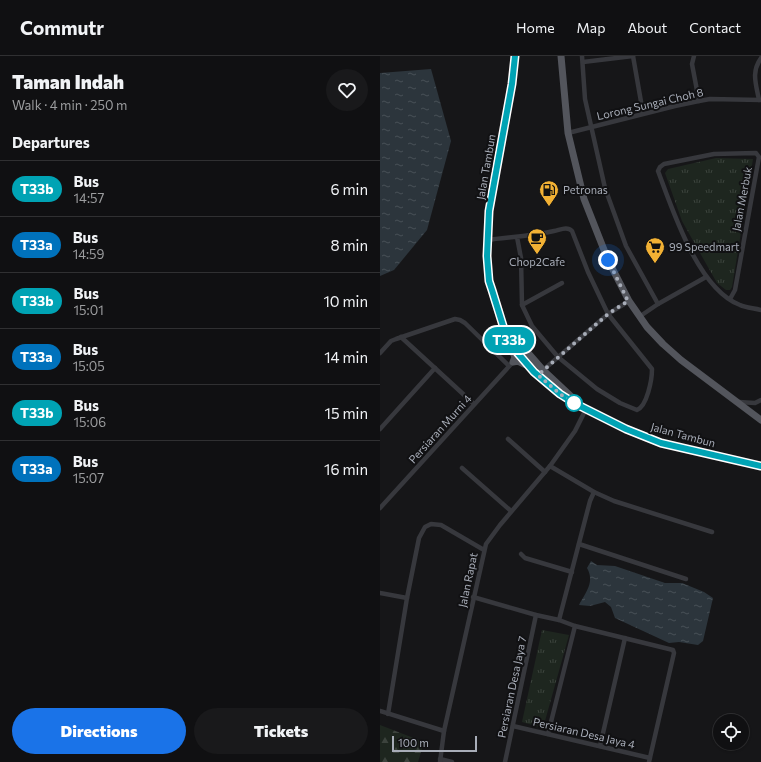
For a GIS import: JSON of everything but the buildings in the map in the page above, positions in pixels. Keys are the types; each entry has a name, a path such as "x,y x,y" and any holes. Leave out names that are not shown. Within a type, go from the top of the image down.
{"main road":[{"name":"Jalan Tambun","path":"515,56 512,84 489,211 487,240 489,281 506,331 515,350 560,394 576,404 626,429 661,443 761,466"},
{"path":"561,56 568,133 584,199 608,260 628,301 638,317 681,360 761,420"},
{"path":"506,331 514,355 511,364"},
{"path":"511,364 519,361 538,372"}],"street":[{"path":"644,113 633,56 583,59 585,99 605,188 626,246 658,304"},
{"path":"694,56 692,64 699,101"},
{"path":"760,100 754,74 755,68 761,58"},
{"name":"Lorong Sungai Choh 8","path":"568,133 644,113 710,99 760,100"},
{"name":"Jalan Merbuk","path":"706,277 677,224 658,171 664,164 714,154 756,153 759,157 759,161 735,290 730,299"},
{"path":"487,240 517,237 566,228 572,231 588,272 608,314 650,367 652,372 648,391 642,408 637,410 620,403 597,390 558,357 532,326 522,305 521,258 517,237"},
{"path":"638,317 706,277 715,287 730,299 740,305 761,310"},
{"path":"522,305 562,283"},
{"path":"538,372 558,357 608,314 628,301"},
{"path":"380,353 391,341 455,319 465,323 511,364"},
{"path":"401,337 474,404"},
{"name":"Persiaran Murni 4","path":"380,508 511,364"},
{"path":"380,429 435,368"},
{"path":"737,402 755,403 761,400"},
{"name":"Jalan Rapat","path":"440,760 444,731 484,550 491,536 550,466 575,431 584,407"},
{"path":"508,440 545,472"},
{"path":"550,466 594,492 614,501 712,532"},
{"path":"462,468 511,511"},
{"path":"559,620 590,501 594,492"},
{"path":"388,714 407,598 419,538 425,527 432,524 441,525 484,550"},
{"path":"579,544 686,579"},
{"path":"521,554 525,558 572,572"},
{"path":"380,593 407,598"},
{"path":"474,597 559,620 575,626 672,650 674,653 650,760"},
{"name":"Persiaran Desa Jaya 7","path":"505,762 536,615"},
{"path":"548,734 575,626"},
{"path":"600,746 625,638"},
{"path":"380,711 444,731"},
{"name":"Persiaran Desa Jaya 4","path":"513,726 600,746 650,760"},
{"path":"440,760 452,762"}],"green space":[{"path":"716,158 753,159 732,287 730,290 726,290 717,283 682,221 665,173 668,169"},
{"path":"542,630 569,635 543,728 522,722"},
{"path":"380,725 424,742 418,762 380,762"}],"water":[{"path":"431,69 451,141 427,230 394,270 380,276 380,73"},
{"path":"591,561 597,565 615,566 665,583 682,583 704,592 713,598 703,641 698,645 679,642 669,643 615,618 611,607 605,602 590,606 579,605 589,587 590,578 587,568"}],"bus line":[{"name":"T33b","path":"515,56 512,84 489,211 487,256 489,281 505,332 515,350 544,382 560,394 576,404 626,429 661,443 761,466"}],"place":[{"name":"Petronas","path":"549,207"},
{"name":"Chop2Cafe","path":"537,255"},
{"name":"99 Speedmart","path":"655,264"}],"route":[{"path":"574,403 544,382 538,375 608,314 628,301 608,260"}]}
